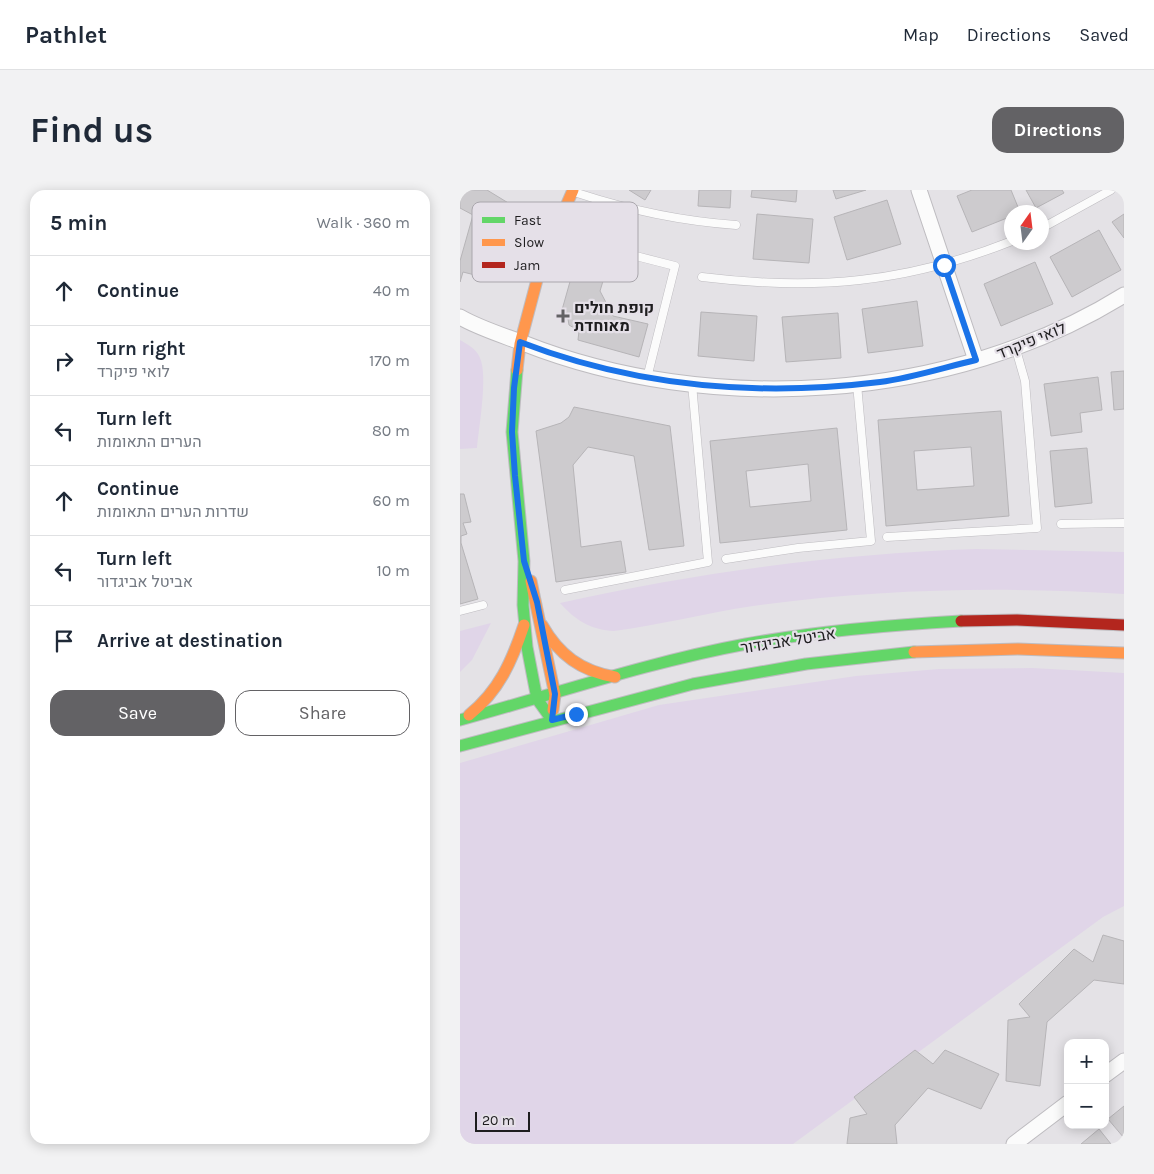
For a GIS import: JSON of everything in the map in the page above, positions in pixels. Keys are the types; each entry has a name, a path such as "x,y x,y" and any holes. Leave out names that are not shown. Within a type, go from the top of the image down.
{"main road":[{"path":"567,202 572,190"},
{"path":"536,282 520,342 514,388 512,432 524,561 524,625 537,700 552,720"},
{"path":"524,561 542,625 555,694 552,720"},
{"name":"אביטל אביגדור","path":"461,720 694,656 802,635 929,624 1017,621 1124,625"},
{"path":"461,720 479,708 501,683 513,658 524,625"},
{"path":"542,625 558,651 573,664 589,672 617,677"},
{"name":"אביטל אביגדור","path":"460,746 552,720 701,682 806,665 916,652 1092,650 1124,653"}],"street":[{"path":"919,190 976,360"},
{"name":"לואי פיקרד","path":"460,317 563,359 666,382 773,390 881,382 976,360 1093,315 1124,295"},
{"path":"1109,1072 1124,1061"},
{"path":"1014,1144 1064,1106"}],"lane":[{"path":"572,190 607,202"},
{"path":"1049,224 1111,190"},
{"path":"638,211 660,216 736,225"},
{"path":"702,277 751,283 836,283 891,277 944,265 1004,244"},
{"path":"638,257 675,266 647,378"},
{"path":"887,536 1037,528 1025,381 1015,346"},
{"path":"565,590 708,562 692,384"},
{"path":"726,559 798,548 871,541 857,384"},
{"path":"1061,524 1124,523"},
{"path":"460,611 483,605"}],"shaded area":[{"path":"460,340 472,347 480,358 482,366 483,389 477,448 460,449"},
{"path":"976,549 1124,552 1124,594 985,590 845,596 753,606 614,631 598,629 584,623 560,603 663,582 767,566 871,555"},
{"path":"491,623 472,660 460,672 460,631"},
{"path":"1032,668 1124,673 1124,906 1103,917 793,1144 460,1144 460,763 659,705 856,676 939,669"}],"building":[{"path":"460,190 487,190 507,202 472,202 472,214 460,208"},
{"path":"629,190 651,190 645,200"},
{"path":"699,190 731,190 730,208 698,206"},
{"path":"752,190 797,190 796,202 751,197"},
{"path":"833,190 866,190 836,199"},
{"path":"972,190 1011,190 1017,205 1004,205 1004,219 972,232 957,196"},
{"path":"1026,190 1062,190 1064,193 1042,205 1034,205"},
{"path":"887,200 901,244 847,260 834,217"},
{"path":"757,214 813,219 809,263 753,259"},
{"path":"1124,214 1124,238 1112,222"},
{"path":"472,219 472,274 463,272 460,282 460,261"},
{"path":"1099,230 1121,270 1072,297 1050,257"},
{"path":"1035,262 1053,304 1001,326 984,284"},
{"path":"570,282 603,282 600,291 613,316 648,324 639,357 578,340 579,331 569,325 567,313 562,310"},
{"path":"917,301 923,346 868,353 862,309"},
{"path":"701,312 757,316 754,361 698,356"},
{"path":"838,313 841,358 786,362 782,317"},
{"path":"1124,371 1124,409 1114,410 1111,372"},
{"path":"1098,377 1102,410 1080,413 1082,432 1051,436 1044,384"},
{"path":"574,407 670,426 684,546 649,550 634,456 588,447 573,465 581,547 621,541 626,572 556,582 536,431 561,423 569,417"},
{"path":"1001,411 1009,516 886,526 878,420","holes":["971,447 974,486 917,490 914,451"]},
{"path":"837,428 847,530 720,543 710,441","holes":["808,464 811,501 750,507 746,471"]},
{"path":"1087,448 1092,503 1055,507 1050,451"},
{"path":"460,494 464,494 471,522 463,523 467,534 461,536 461,543 478,599 460,604"},
{"path":"1103,935 1124,941 1124,984 1094,980 1047,1022 1040,1086 1006,1081 1008,1020 1030,1017 1019,1004 1074,949 1093,962"},
{"path":"915,1050 933,1064 945,1050 999,1074 981,1109 928,1088 895,1125 897,1144 847,1144 850,1118 867,1114 854,1097"},
{"path":"1124,1106 1124,1138 1109,1120"},
{"path":"1099,1129 1111,1144 1081,1144"}],"traffic: fast":[{"path":"517,370 512,432 524,561 523,605 527,647 537,699 552,720"},
{"path":"460,720 638,669 710,651 799,635 907,624 961,621"},
{"path":"460,746 693,684 806,664 914,652"}],"traffic: slow":[{"path":"568,202 573,190"},
{"path":"517,370 520,344 536,282"},
{"path":"531,581 555,695 553,710"},
{"path":"469,715 489,696 503,674 515,651 524,625"},
{"path":"542,625 556,645 572,660 592,671 615,677"},
{"path":"914,652 1018,649 1124,653"}],"traffic: jam":[{"path":"961,621 1017,620 1124,625"}],"place":[{"name":"קופת חולים מאוחדת","path":"563,316"}],"route":[{"path":"576,714 552,720 555,694 537,602 524,561 512,432 514,388 520,342 563,359 666,382 773,390 881,382 976,360 944,265"}]}
